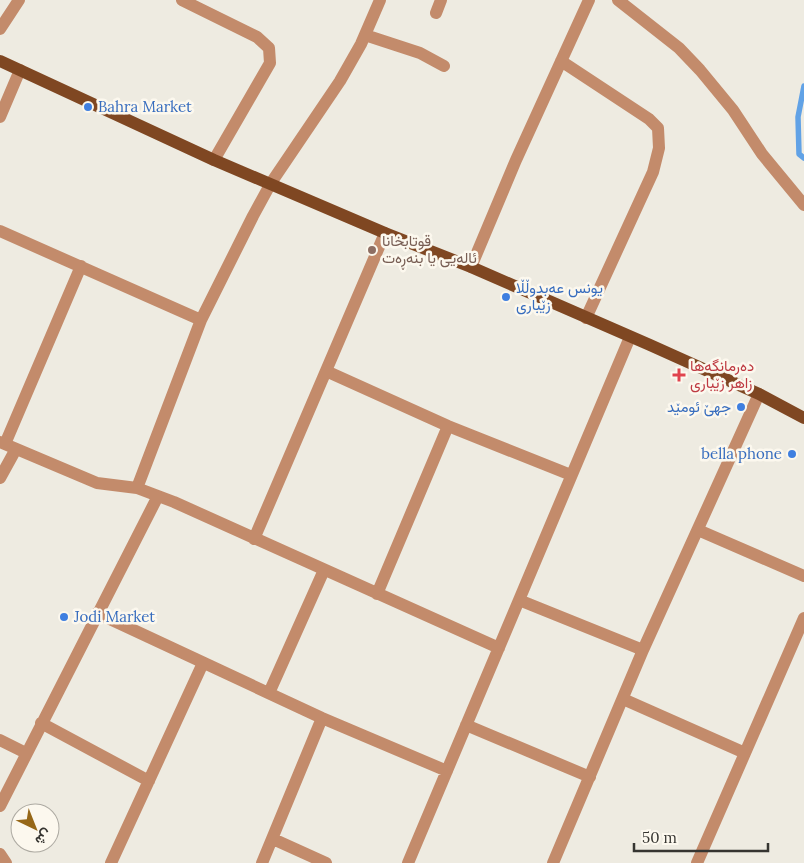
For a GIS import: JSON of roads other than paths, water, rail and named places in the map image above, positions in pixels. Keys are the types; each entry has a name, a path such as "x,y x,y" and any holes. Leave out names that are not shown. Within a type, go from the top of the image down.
{"main road":[{"path":"0,61 214,160 470,268 759,394 804,418"}],"street":[{"path":"0,29 19,0"},
{"path":"182,0 257,37 269,48 270,63 214,160"},
{"path":"137,488 201,320 271,183 340,81 365,35 380,0"},
{"path":"436,13 441,0"},
{"path":"470,268 516,160 589,0"},
{"path":"618,0 679,48 700,70 733,110 762,154 804,205"},
{"path":"365,35 420,54 444,66"},
{"path":"561,61 649,119 658,128 659,148 653,172 586,318"},
{"path":"0,116 20,70"},
{"path":"0,231 201,320"},
{"path":"254,539 385,233"},
{"path":"0,478 7,445 81,266"},
{"path":"408,863 630,337"},
{"path":"326,371 448,426 572,475"},
{"path":"553,863 643,650 759,394"},
{"path":"377,594 448,426"},
{"path":"7,445 97,482 137,488 158,496 499,648"},
{"path":"0,806 158,496"},
{"path":"698,530 804,576"},
{"path":"268,693 324,570"},
{"path":"519,600 643,650"},
{"path":"97,613 322,718 447,771"},
{"path":"697,863 804,618"},
{"path":"111,863 203,663"},
{"path":"622,699 745,754"},
{"path":"262,863 322,718"},
{"path":"41,723 149,780"},
{"path":"466,725 590,778"},
{"path":"0,740 26,753"},
{"path":"273,839 326,863"},
{"path":"0,854 6,863"}],"waterway":[{"path":"804,86 798,117 799,154 804,158"}],"place":[{"name":"Bahra Market","path":"88,107"},
{"name":"قوتابخانا ئالەیی یا بنەڕەت","path":"372,250"},
{"name":"یونس عەبدوڵڵا زێباری","path":"506,297"},
{"name":"دەرمانگەھا زاهر زێباری","path":"679,375"},
{"name":"جھێ ئومێد","path":"741,407"},
{"name":"bella phone","path":"792,454"},
{"name":"Jodi Market","path":"64,617"}]}
